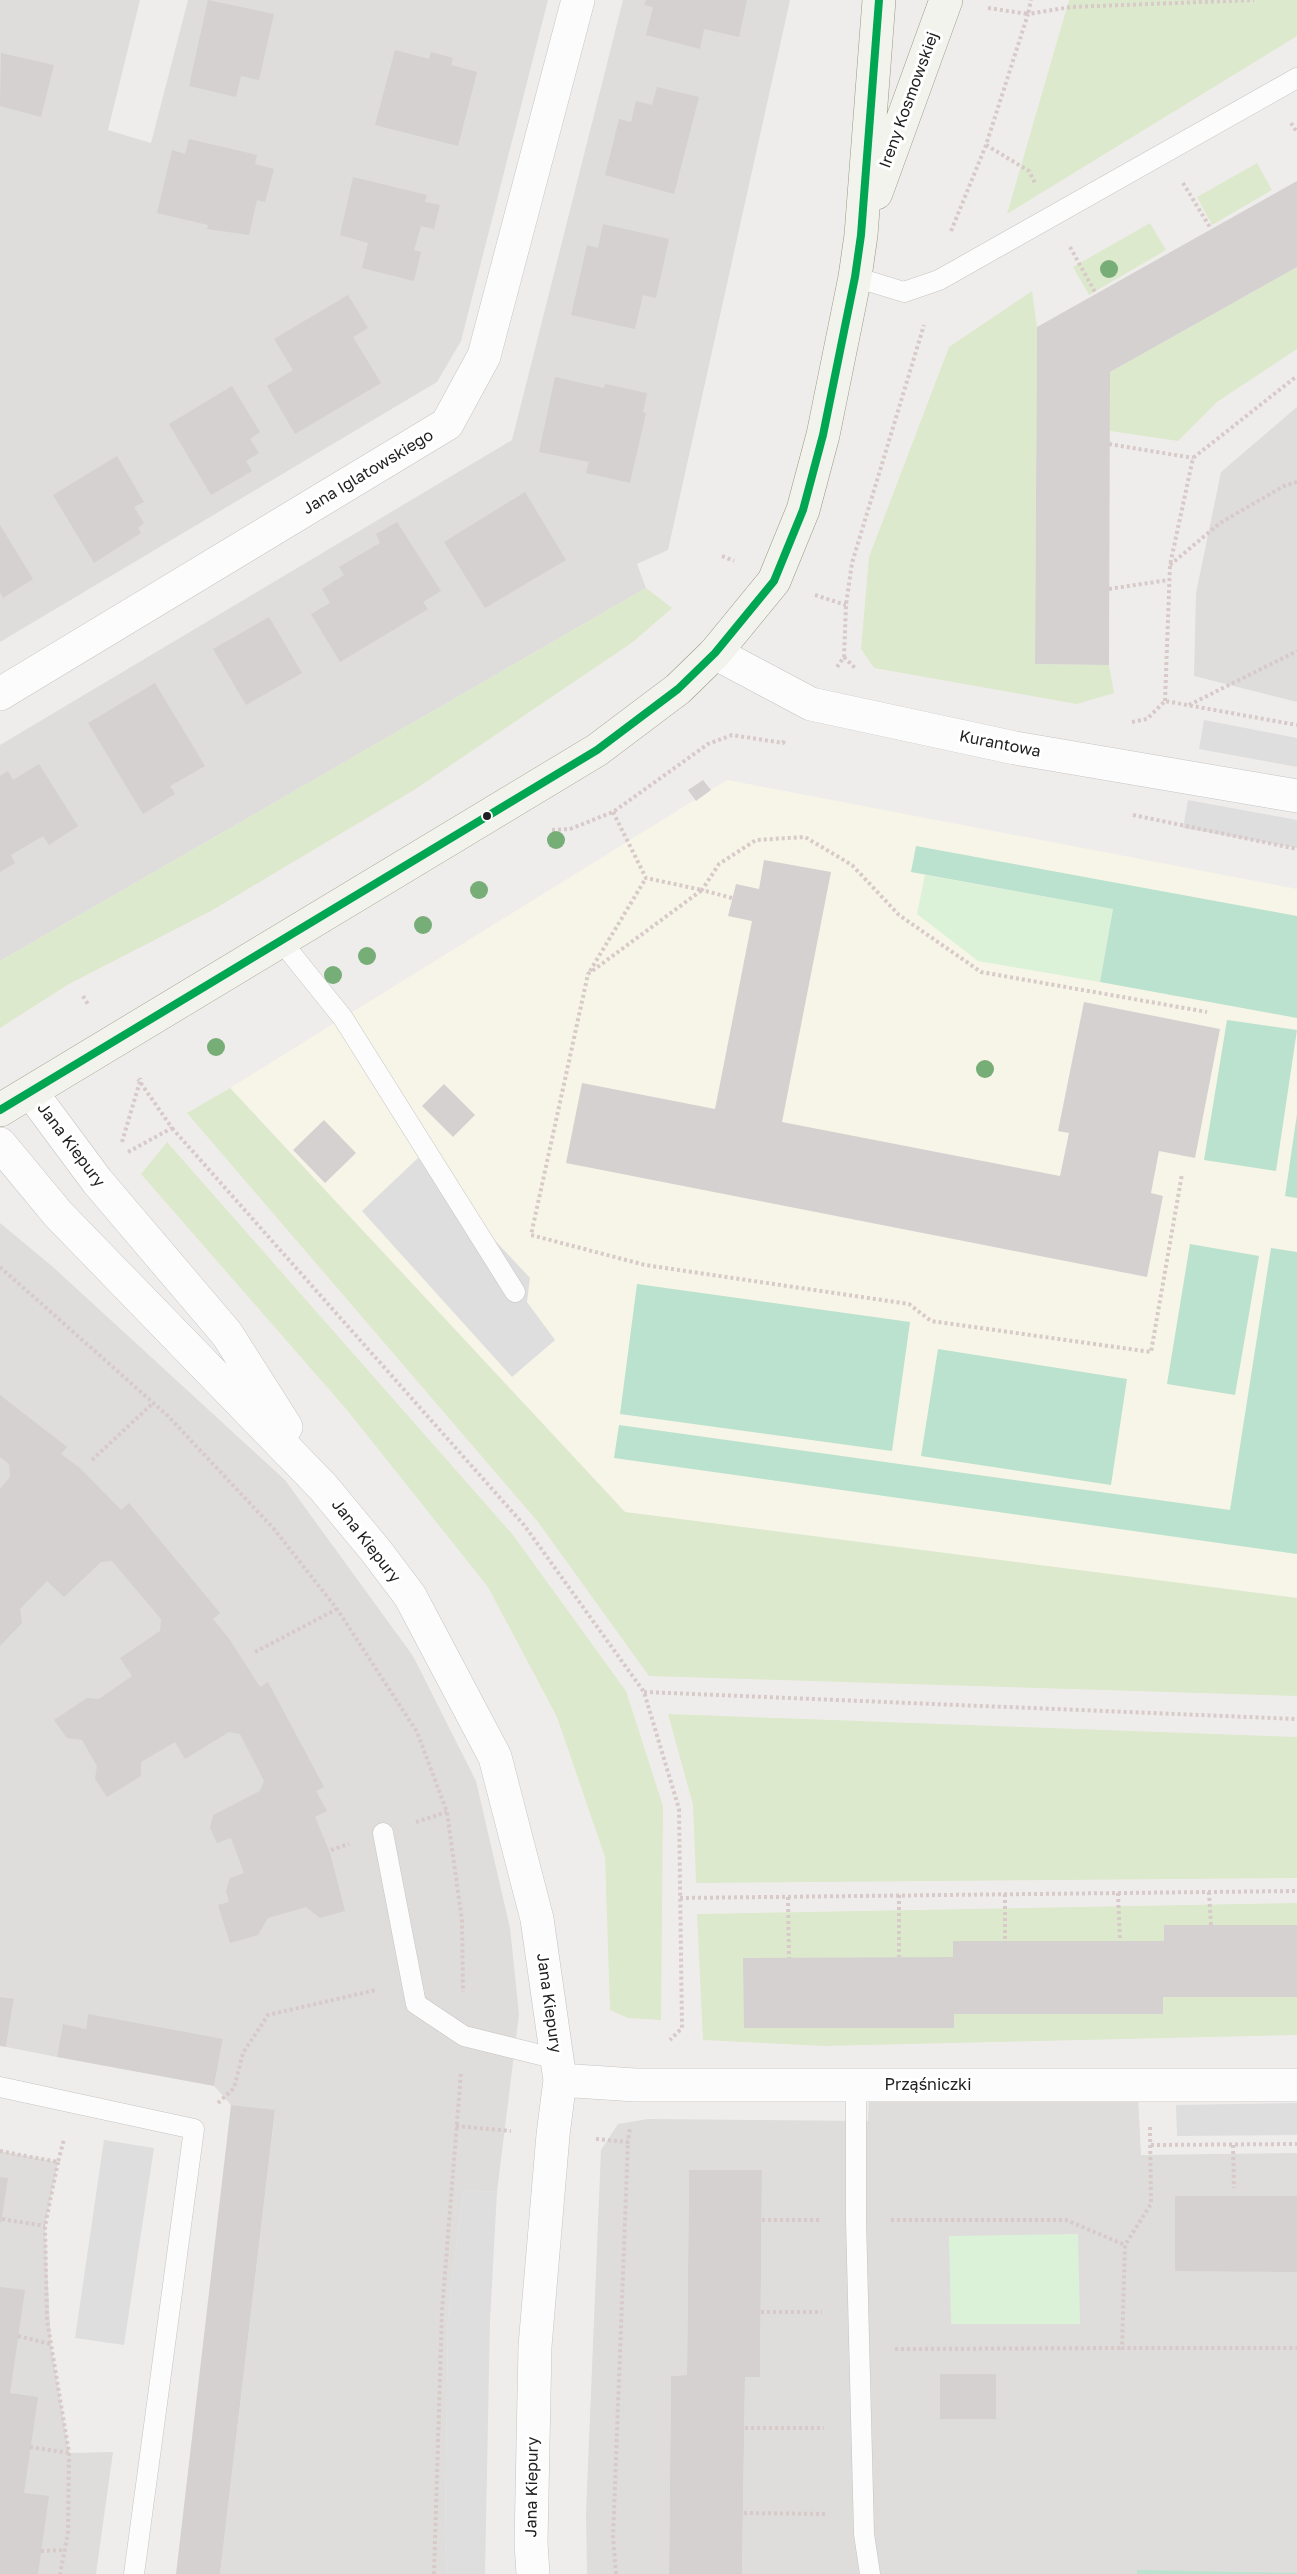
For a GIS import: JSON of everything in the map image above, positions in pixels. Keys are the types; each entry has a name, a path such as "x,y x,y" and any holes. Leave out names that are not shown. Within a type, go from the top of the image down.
{"street":[{"name":"Jana Iglatowskiego","path":"0,694 447,424 484,356 578,0"},
{"name":"Ireny Kosmowskiej","path":"0,1110 597,750 678,689 715,653 774,581 803,510 823,435 855,277 861,235 879,0"},
{"name":"Ireny Kosmowskiej","path":"861,235 946,0"},
{"name":"Kurantowa","path":"715,653 811,704 1016,748 1297,796"},
{"name":"Jana Kiepury","path":"31,1092 97,1181 227,1334 323,1487"},
{"name":"Jana Kiepury","path":"0,1144 58,1214 323,1487 410,1596 495,1757 537,1919 559,2070 535,2346 531,2543 533,2574"},
{"name":"Prząśniczki","path":"559,2070 635,2085 1297,2085"}],"lane":[{"path":"855,277 904,292 939,280 1297,78"},
{"path":"282,941 343,1018 515,1292"},
{"path":"383,1833 416,2004 464,2036 559,2070"},
{"path":"856,2085 856,2220 863,2514 870,2574"},
{"path":"0,2087 194,2129 134,2574"}],"path":[{"path":"948,238 986,144 1031,0"},
{"path":"979,7 1028,14 1071,7 1254,0"},
{"path":"1163,153 1211,229"},
{"path":"548,830 570,829 613,812 708,744 732,735 783,743 844,657 846,605 852,563 920,335"},
{"path":"1129,722 1147,719 1165,701 1168,580 1193,458 1297,376"},
{"path":"1109,444 1193,458"},
{"path":"1170,565 1220,522 1284,486 1297,482"},
{"path":"1109,589 1168,580"},
{"path":"1189,705 1297,651"},
{"path":"844,657 861,674"},
{"path":"1165,701 1297,725"},
{"path":"613,812 646,878"},
{"path":"588,974 702,891 719,864 756,840 805,837 852,865 899,915 981,972 1207,1012"},
{"path":"646,878 732,898"},
{"path":"646,878 588,974 531,1235 645,1265 909,1304 931,1321 1150,1352 1182,1174"},
{"path":"120,1147 139,1080 149,1074"},
{"path":"139,1080 172,1128 524,1526 644,1692 679,1809 682,2028 654,2057 635,2085 628,2142 613,2538 616,2574"},
{"path":"126,1153 172,1128"},
{"path":"0,1267 153,1403 274,1529 337,1609 417,1732 447,1812 462,1921 464,2036 442,2312 434,2574"},
{"path":"92,1460 153,1403"},
{"path":"255,1652 337,1609"},
{"path":"644,1692 1297,1719"},
{"path":"680,1898 1297,1891"},
{"path":"1209,1892 1211,1925"},
{"path":"1118,1893 1120,1941"},
{"path":"1005,1894 1005,1941"},
{"path":"899,1895 899,1957"},
{"path":"788,1897 789,1958"},
{"path":"234,2088 243,2053 268,2015 355,1995"},
{"path":"1122,2348 1125,2245 1151,2204 1150,2085"},
{"path":"60,2574 68,2533 69,2453 47,2320 45,2226 58,2162 74,2102"},
{"path":"456,2126 628,2142"},
{"path":"1150,2145 1297,2144"},
{"path":"1233,2145 1234,2188"},
{"path":"0,2151 58,2162"},
{"path":"2,2219 45,2226"},
{"path":"762,2220 1066,2220 1125,2245"},
{"path":"760,2312 858,2312"},
{"path":"18,2337 51,2344"},
{"path":"859,2349 1297,2348"},
{"path":"745,2428 861,2428"},
{"path":"30,2447 69,2453"},
{"path":"744,2513 863,2514"},
{"path":"41,2551 65,2550"}],"shaded area":[{"path":"0,0 140,0 108,130 151,143 188,0 548,0 461,341 437,382 0,642"},
{"path":"623,0 790,0 668,550 637,564 646,588 0,961 0,745 512,440"},
{"path":"1297,407 1297,702 1194,676 1196,593 1221,472"},
{"path":"1204,720 1297,738 1297,767 1199,749"},
{"path":"727,780 1297,889 1297,1598 625,1512 230,1088"},
{"path":"1188,800 1297,820 1297,848 1183,828"},
{"path":"418,1158 530,1278 527,1302 555,1340 512,1377 362,1211"},
{"path":"0,1223 53,1267 285,1480 413,1656 476,1781 510,1928 519,2014 497,2192 463,2190 448,2317 445,2540 447,2574 220,2574 275,2111 231,2105 214,2086 223,2040 88,2015 86,2029 63,2025 57,2057 6,2047 14,2000 0,1997"},
{"path":"1138,2095 1141,2155 1297,2153 1297,2574 742,2574 745,2377 760,2376 762,2171 689,2170 687,2375 671,2376 669,2574 587,2574 586,2513 601,2150 618,2124 648,2119 868,2121 869,2098"},
{"path":"1297,2103 1297,2135 1177,2136 1176,2105"},
{"path":"104,2140 154,2148 124,2345 75,2338"},
{"path":"0,2151 58,2162 45,2226 51,2344 69,2453 113,2452 96,2574 0,2574"},
{"path":"463,2190 497,2192 490,2320 485,2574 447,2574 445,2540 448,2317"}],"green space":[{"path":"1069,0 1297,0 1297,36 1007,214"},
{"path":"1257,163 1272,190 1212,225 1197,197"},
{"path":"1150,223 1166,250 1089,295 1073,267"},
{"path":"1297,267 1297,349 1217,402 1178,441 1110,431 1110,372"},
{"path":"1032,291 1037,327 1035,664 1109,665 1114,693 1077,704 874,668 861,649 869,557 949,347"},
{"path":"646,588 672,608 633,642 414,790 211,911 69,984 0,1028 0,961"},
{"path":"916,846 1297,916 1297,1018 1100,982 1113,909 911,872"},
{"path":"925,875 1113,909 1100,982 978,961 917,914"},
{"path":"1227,1020 1297,1030 1276,1171 1204,1160"},
{"path":"230,1088 625,1512 1297,1598 1297,1696 649,1676 538,1522 187,1113"},
{"path":"1297,1114 1297,1198 1285,1196"},
{"path":"167,1142 513,1535 626,1691 663,1806 661,2020 628,2018 610,2010 605,1857 557,1717 488,1587 347,1410 141,1174"},
{"path":"1190,1244 1259,1256 1235,1395 1167,1384"},
{"path":"1271,1248 1297,1252 1297,1554 614,1458 619,1425 1230,1510"},
{"path":"637,1284 910,1322 892,1451 620,1414"},
{"path":"938,1349 1127,1379 1111,1485 921,1456"},
{"path":"668,1714 1297,1737 1297,1878 696,1883 693,1805"},
{"path":"1297,1903 1297,2035 824,2046 703,2040 697,1914"},
{"path":"1078,2234 1080,2324 951,2324 949,2236"},
{"path":"1137,2570 1297,2573 1297,2574 1137,2574"}],"building":[{"path":"208,0 274,14 259,80 241,76 236,97 189,86"},
{"path":"646,0 747,0 739,37 704,29 700,49 646,35 653,7 644,5"},
{"path":"395,50 429,59 431,52 453,58 451,65 477,72 458,146 375,125"},
{"path":"1,53 54,65 41,117 0,106"},
{"path":"657,87 699,97 674,194 605,175 619,119 631,122 636,101 652,105"},
{"path":"189,139 257,155 255,164 274,169 265,202 257,200 249,235 207,229 208,225 157,213 172,150 185,154"},
{"path":"353,177 427,195 425,202 440,205 434,229 421,226 414,250 421,252 414,281 362,268 368,243 340,235"},
{"path":"1297,181 1297,267 1110,372 1109,665 1035,664 1037,327"},
{"path":"603,224 669,239 656,298 643,295 635,329 571,315 587,245 598,248"},
{"path":"348,295 368,328 353,337 381,383 295,434 267,386 293,370 274,339"},
{"path":"555,377 604,388 605,384 647,393 643,412 646,413 630,483 586,473 589,462 539,452"},
{"path":"232,386 260,432 250,439 259,453 246,461 252,471 211,495 169,424"},
{"path":"117,456 144,502 134,507 144,523 138,528 141,533 94,563 53,495"},
{"path":"525,492 566,560 485,608 444,542"},
{"path":"397,522 441,591 423,602 428,609 340,662 311,614 330,603 322,589 344,575 339,567 380,543 376,534"},
{"path":"0,525 33,579 3,598 0,592"},
{"path":"269,617 302,673 246,705 213,649"},
{"path":"155,683 205,766 170,786 175,794 143,814 88,723"},
{"path":"39,764 78,826 49,845 43,836 11,855 15,863 0,872 0,776 8,771 13,780"},
{"path":"703,780 711,790 696,801 688,790"},
{"path":"764,860 831,872 782,1122 1060,1176 1069,1133 1058,1131 1084,1002 1220,1029 1195,1158 1159,1151 1151,1193 1163,1196 1147,1277 566,1163 582,1083 715,1109 752,921 728,916 736,884 759,889"},
{"path":"444,1084 475,1115 453,1137 422,1106"},
{"path":"324,1120 356,1153 325,1183 293,1150"},
{"path":"0,1395 67,1447 61,1454 80,1468 121,1510 129,1503 220,1613 213,1619 230,1640 260,1687 268,1682 324,1787 316,1791 327,1811 315,1817 330,1853 345,1911 320,1918 306,1907 268,1918 258,1935 230,1943 218,1905 229,1902 226,1891 230,1878 244,1873 231,1838 217,1843 210,1828 213,1815 260,1791 264,1781 240,1734 229,1732 185,1759 175,1742 141,1762 141,1776 107,1797 95,1779 97,1766 82,1740 67,1738 54,1720 87,1698 99,1699 132,1676 120,1658 160,1631 161,1619 112,1561 101,1562 64,1597 47,1581 20,1609 22,1623 0,1646 0,1489 10,1477 9,1464 0,1457"},
{"path":"1164,1925 1297,1925 1297,1997 1163,1997 1163,2014 954,2014 954,2028 744,2028 743,1958 953,1957 953,1941 1164,1941"},
{"path":"0,1997 14,1999 6,2047 0,2046"},
{"path":"88,2014 223,2039 214,2086 57,2057 63,2024 86,2029"},
{"path":"231,2105 275,2110 220,2574 176,2574"},
{"path":"689,2170 762,2170 760,2377 745,2377 742,2574 669,2574 671,2376 687,2375"},
{"path":"0,2177 8,2178 1,2223 0,2223"},
{"path":"1175,2196 1297,2196 1297,2272 1175,2271"},
{"path":"0,2287 25,2290 10,2393 38,2397 24,2493 49,2496 38,2574 0,2574"},
{"path":"940,2374 996,2374 996,2419 940,2419"}],"transit line":[{"path":"0,1110 597,750 678,689 715,653 774,581 803,510 823,435 855,277 861,235 879,0"}]}
